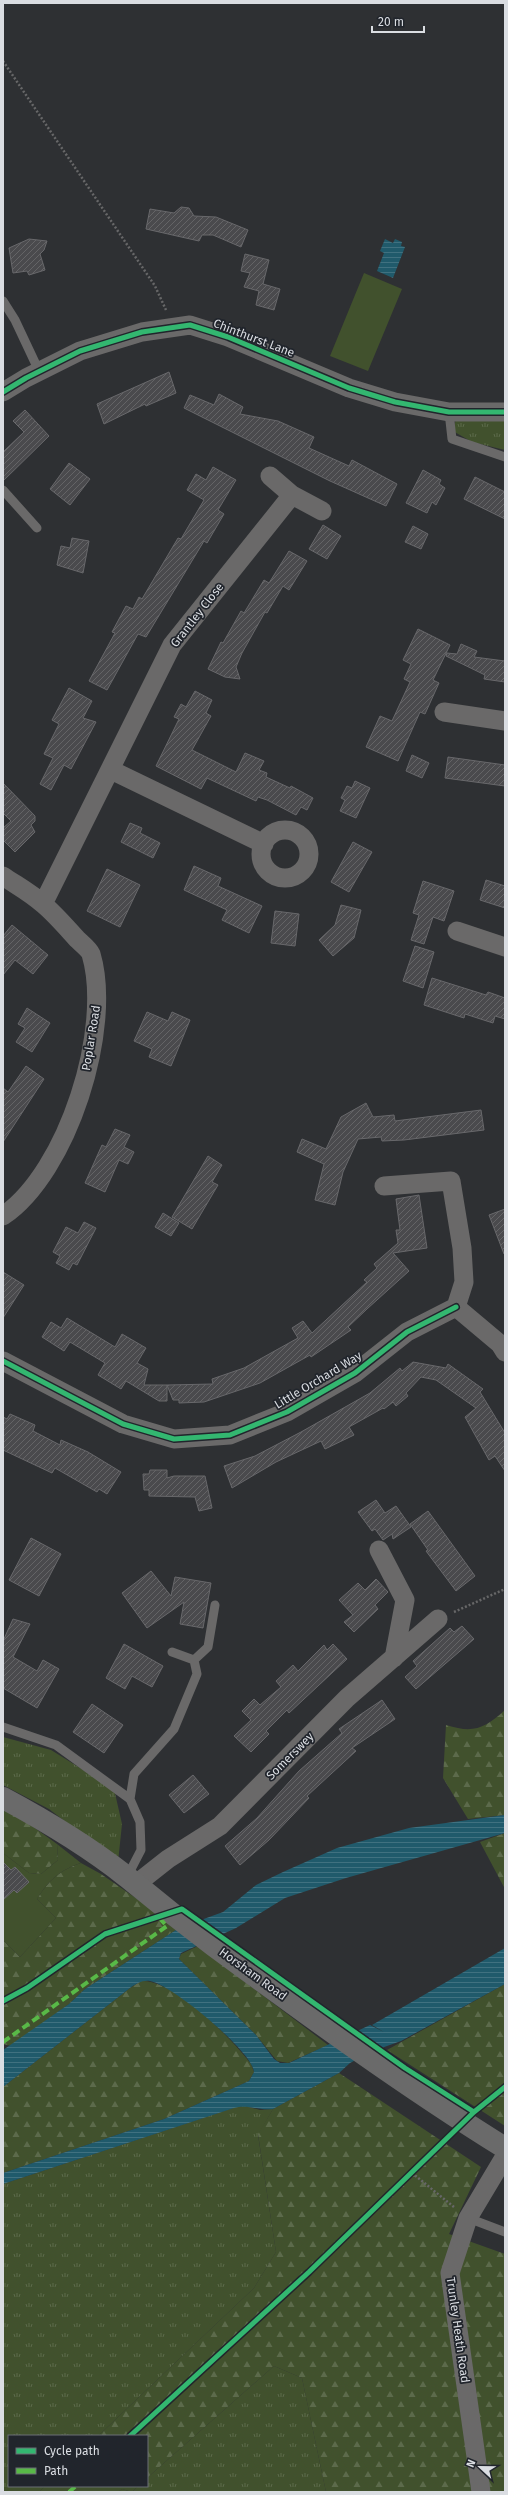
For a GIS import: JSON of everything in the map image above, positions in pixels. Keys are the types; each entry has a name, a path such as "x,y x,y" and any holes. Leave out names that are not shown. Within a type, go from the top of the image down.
{"main road":[{"name":"Horsham Road","path":"3,1798 48,1822 131,1881 179,1920 314,2019 505,2148"}],"street":[{"name":"Chinthurst Lane","path":"3,392 39,371 80,351 142,332 190,325 228,337 348,388 396,402 449,412 505,412"},
{"path":"270,476 292,495 322,511"},
{"name":"Grantley Close","path":"43,904 172,645 292,495"},
{"path":"444,712 505,721"},
{"path":"111,770 264,844"},
{"name":"Poplar Road","path":"3,876 43,904 91,953 97,1001 91,1048 79,1104 56,1155 14,1208 3,1216"},
{"path":"457,931 505,947"},
{"path":"384,1186 451,1181 462,1248 464,1282 456,1308 500,1344 505,1352"},
{"name":"Little Orchard Way","path":"3,1361 123,1424 174,1439 230,1435 287,1412 355,1373 408,1332 456,1308"},
{"path":"379,1550 405,1600 394,1658"},
{"name":"Somerswey","path":"131,1881 220,1826 347,1698 438,1619"},
{"name":"Trunley Heath Road","path":"481,2492 450,2273 468,2218 505,2156"}],"lane":[{"path":"3,301 15,320 39,371"},
{"path":"449,412 452,439 505,457"},
{"path":"3,490 37,528"},
{"path":"194,1660 208,1647 215,1605"},
{"path":"172,1652 194,1660"},
{"path":"130,1800 134,1774 174,1729 197,1674 194,1660"},
{"path":"3,1727 56,1745 130,1800 140,1822 140,1850 131,1881"},
{"path":"468,2218 505,2232"}],"path":[{"path":"3,61 155,286 168,314 190,325"},
{"path":"438,1619 505,1590"},
{"path":"496,2094 505,2096"},
{"path":"412,2173 468,2218"}],"green space":[{"path":"364,273 402,289 368,371 330,356"},
{"path":"456,419 505,420 505,450 472,442 453,431"},
{"path":"505,1710 505,1815 468,1819 443,1778 446,1725 464,1729 478,1728 491,1721"},
{"path":"3,1737 51,1750 114,1789 122,1824 118,1862 49,1809 3,1785"},
{"path":"3,1809 18,1816 57,1844 58,1860 41,1874 29,1873 3,1853"},
{"path":"505,1833 505,1889 480,1842"},
{"path":"57,1844 81,1863 61,1872 56,1876 46,1886 37,1899 56,1918 20,1957 3,1940 3,1853 29,1873 41,1874 58,1860"},
{"path":"81,1863 101,1874 179,1928 85,1989 69,2004 11,2046 3,2044 3,1940 20,1957 56,1918 37,1899 46,1886 56,1876 61,1872"},
{"path":"198,1946 328,2045 288,2063 277,2061 256,2035 179,1959 181,1954"},
{"path":"141,1981 154,1983 169,1990 201,2012 217,2026 251,2064 254,2072 249,2081 164,2119 3,2173 3,2087"},
{"path":"505,1984 505,2126 387,2050"},
{"path":"339,2073 481,2167 449,2234 505,2254 505,2492 326,2492 302,2378 274,2366 148,2477 148,2435 99,2435 254,2288 276,2252 258,2134 273,2109"},
{"path":"242,2105 260,2110 273,2109 258,2135 276,2252 254,2288 99,2435 8,2435 8,2487 44,2487 39,2492 3,2492 3,2184"},
{"path":"274,2366 302,2378 326,2492 132,2492 137,2487 148,2487 148,2477"},
{"path":"44,2487 137,2487 132,2492 122,2489 118,2492 39,2492"},
{"path":"122,2489 132,2492 118,2492"}],"water":[{"path":"385,239 393,243 395,239 402,242 401,246 405,247 393,278 377,271 384,253 380,251"},
{"path":"505,1815 505,1833 346,1878 285,1898 236,1928 181,1953 179,1959 256,2035 274,2059 280,2063 289,2063 370,2025 384,2032 372,2025 505,1948 505,1984 401,2041 373,2051 350,2063 339,2073 273,2109 244,2107 234,2108 3,2184 3,2173 164,2119 249,2081 254,2072 250,2062 240,2050 210,2020 175,1994 160,1985 150,1981 144,1981 130,1988 3,2087 3,2050 69,2004 85,1989 179,1928 223,1912 256,1885 337,1848 409,1828"}],"building":[{"path":"181,207 189,208 194,216 216,217 248,230 241,247 213,235 202,235 199,241 146,229 150,209 174,213"},
{"path":"29,239 47,241 44,250 40,254 45,270 29,275 27,271 13,273 9,248"},
{"path":"245,254 269,260 263,284 280,289 274,310 256,305 259,291 244,287 250,273 241,271"},
{"path":"169,372 176,393 146,406 145,404 104,424 97,404"},
{"path":"219,394 243,407 240,414 278,421 314,437 309,448 349,466 352,460 397,484 386,506 330,481 184,408 190,395 214,405"},
{"path":"25,410 49,436 3,481 3,452 24,432 13,421"},
{"path":"69,463 90,479 70,505 50,489"},
{"path":"213,467 236,480 218,510 224,514 207,543 204,541 146,637 138,634 107,690 89,681 115,633 112,632 126,606 133,609 139,597 142,599 178,538 181,539 204,500 187,490 196,474 206,480"},
{"path":"423,470 441,480 439,484 445,488 436,505 432,502 427,513 406,503"},
{"path":"475,477 505,492 505,519 464,499"},
{"path":"323,525 341,536 327,559 309,549"},
{"path":"413,526 428,534 421,549 405,542"},
{"path":"72,538 89,541 83,573 57,565 61,546 70,548"},
{"path":"289,551 307,561 289,590 283,586 267,613 265,612 242,653 236,667 240,679 225,677 208,669 221,642 223,643 241,611 244,613 264,580 269,583"},
{"path":"418,629 450,645 433,680 439,683 425,714 420,712 398,761 366,747 380,716 392,721 410,682 404,679 411,664 403,660"},
{"path":"461,644 477,651 474,657 505,661 505,682 484,679 485,675 446,656 447,653 457,654"},
{"path":"69,688 92,701 83,718 96,722 71,769 64,765 51,790 40,784 53,758 44,754 59,724 52,720"},
{"path":"195,691 212,700 206,713 211,716 192,750 236,772 245,753 264,761 259,770 267,773 266,777 290,788 291,786 313,798 307,810 301,807 296,815 267,800 258,797 256,801 207,778 201,789 156,766 179,719 174,717 181,704 186,707"},
{"path":"412,755 429,763 422,778 406,771"},
{"path":"448,757 505,765 505,786 445,778"},
{"path":"355,781 370,788 356,818 340,811 345,800 341,798 347,786 352,788"},
{"path":"3,783 35,816 35,821 31,825 35,832 15,852 3,840 3,828 11,821 3,813"},
{"path":"130,823 142,828 140,833 160,843 153,858 121,842"},
{"path":"353,842 372,852 349,892 331,882"},
{"path":"194,866 221,878 218,886 262,906 249,933 222,920 227,910 184,890"},
{"path":"107,869 140,885 120,927 87,911"},
{"path":"486,880 505,886 505,908 480,900"},
{"path":"423,881 454,891 444,921 433,917 424,944 411,940 419,915 413,913"},
{"path":"341,905 361,910 354,938 333,956 319,940 335,925"},
{"path":"275,911 299,914 295,946 271,943"},
{"path":"12,925 48,955 33,974 15,960 3,975 3,936"},
{"path":"415,946 434,952 423,988 403,981"},
{"path":"432,978 486,995 488,992 505,998 505,1019 495,1016 493,1023 465,1014 464,1018 424,1005"},
{"path":"27,1008 50,1023 32,1052 16,1042 25,1028 18,1024"},
{"path":"147,1012 168,1021 172,1012 190,1020 171,1066 149,1057 152,1049 134,1041"},
{"path":"26,1066 44,1079 3,1142 3,1088 8,1092"},
{"path":"366,1103 373,1117 394,1115 395,1121 481,1110 484,1130 404,1140 382,1141 381,1137 358,1139 343,1172 335,1205 315,1200 324,1164 297,1152 302,1139 326,1149 341,1117"},
{"path":"115,1129 130,1135 124,1147 134,1152 128,1164 119,1160 105,1192 85,1183 102,1145 106,1147"},
{"path":"208,1156 222,1165 212,1182 218,1185 192,1229 172,1217"},
{"path":"419,1195 427,1248 393,1253 409,1271 348,1327 351,1330 311,1357 310,1355 260,1383 204,1402 179,1403 179,1400 173,1400 167,1385 213,1384 212,1379 244,1368 298,1338 292,1328 303,1321 312,1333 367,1282 364,1280 377,1268 374,1264 398,1243 396,1230 400,1230 396,1199"},
{"path":"505,1209 505,1254 504,1254 489,1215"},
{"path":"163,1213 179,1223 171,1236 155,1227"},
{"path":"84,1222 96,1228 77,1265 73,1263 69,1270 56,1263 60,1256 53,1252 66,1227 78,1233"},
{"path":"3,1272 24,1285 3,1318"},
{"path":"67,1318 115,1347 122,1334 146,1348 137,1363 148,1369 144,1385 167,1385 167,1401 159,1401 126,1381 121,1389 98,1375 105,1363 70,1342 64,1351 42,1337 51,1322 61,1328"},
{"path":"413,1362 446,1368 448,1364 483,1389 480,1392 505,1433 505,1471 495,1456 489,1460 465,1417 476,1408 436,1380 421,1377 406,1393 408,1396 396,1406 393,1402 384,1409 383,1408 349,1427 354,1435 325,1449 321,1441 276,1462 232,1488 224,1466 255,1456 301,1432 370,1393 400,1368 402,1371"},
{"path":"10,1414 35,1425 33,1431 60,1445 61,1440 88,1452 121,1472 107,1494 99,1489 97,1492 55,1468 52,1473 3,1450 3,1417 7,1419"},
{"path":"150,1470 167,1470 167,1478 174,1476 205,1476 212,1508 199,1511 195,1497 149,1496 149,1490 144,1490 143,1474 149,1474"},
{"path":"376,1500 385,1513 396,1506 411,1527 393,1539 392,1534 383,1540 375,1529 372,1531 358,1512"},
{"path":"428,1511 475,1576 456,1591 426,1551 428,1550 410,1524"},
{"path":"31,1538 61,1554 39,1596 9,1580"},
{"path":"151,1571 171,1596 175,1577 211,1583 203,1628 180,1624 184,1602 147,1628 122,1593"},
{"path":"376,1579 388,1592 375,1605 378,1609 354,1632 344,1622 353,1615 339,1600 358,1583 365,1590"},
{"path":"13,1619 30,1624 13,1657 37,1671 43,1660 59,1669 37,1708 3,1688 3,1641"},
{"path":"462,1626 474,1639 416,1689 405,1677 417,1666 413,1661 450,1628 454,1632"},
{"path":"124,1644 163,1666 152,1687 132,1676 125,1689 106,1678"},
{"path":"333,1644 347,1659 289,1713 287,1710 266,1731 269,1734 251,1752 234,1736 251,1720 242,1711 254,1699 260,1705 281,1687 276,1681 293,1665 298,1671 324,1645 327,1650"},
{"path":"382,1700 395,1719 352,1748 356,1751 307,1796 309,1798 269,1840 240,1865 225,1846 257,1818 299,1771 342,1733 339,1729"},
{"path":"92,1704 123,1725 104,1753 73,1732"},
{"path":"193,1775 209,1794 184,1813 169,1795"},
{"path":"3,1862 11,1870 15,1867 29,1882 17,1893 14,1890 3,1900"}],"marked path":[{"path":"3,2042 167,1926 157,1916"},
{"path":"69,2492 75,2487"}],"cycle path":[{"path":"3,392 26,378 80,351 142,332 190,325 228,337 349,388 395,402 449,412 505,412"},
{"path":"3,1361 123,1424 174,1439 230,1435 287,1412 355,1373 407,1332 456,1307"},
{"path":"3,2001 27,1988 105,1934 182,1909 405,2068 474,2112"},
{"path":"131,2435 309,2272 474,2112 505,2087"}]}
